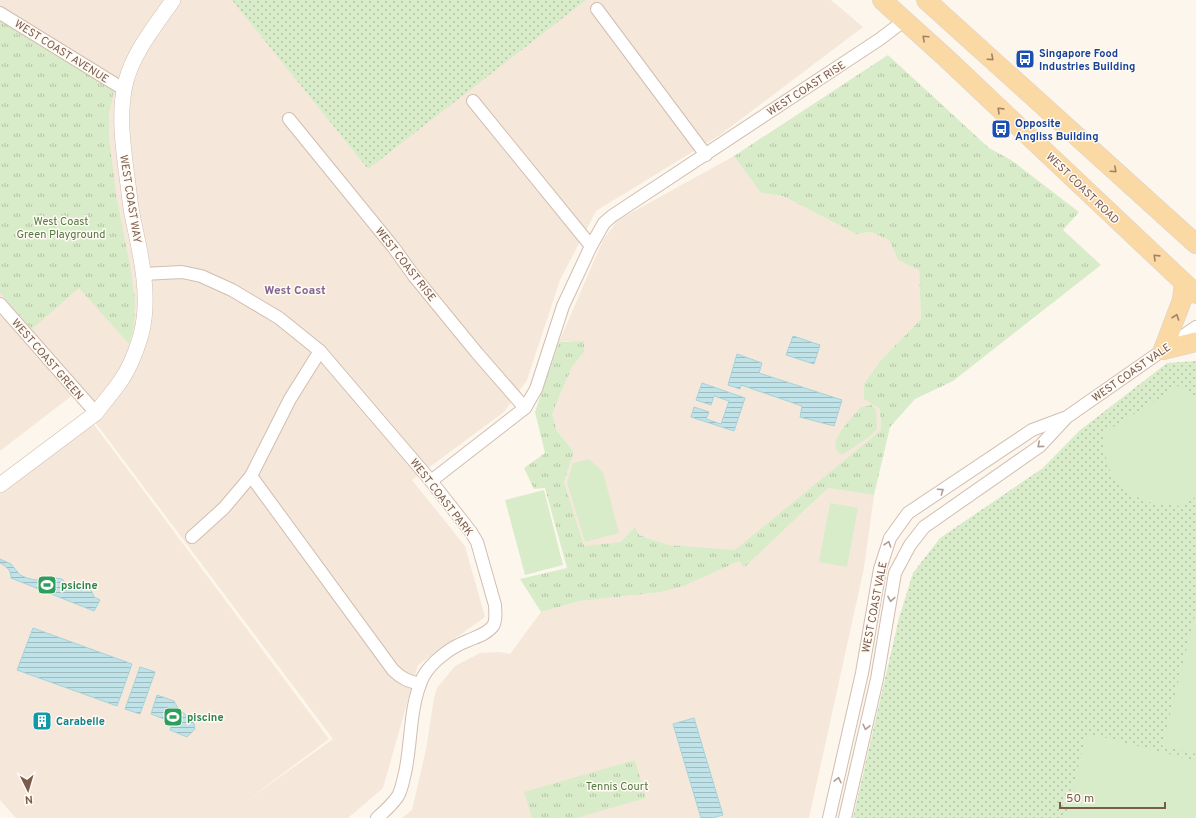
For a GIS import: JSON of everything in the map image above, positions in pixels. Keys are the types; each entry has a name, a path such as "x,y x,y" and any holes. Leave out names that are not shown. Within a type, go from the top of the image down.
{"main road":[{"name":"WEST COAST ROAD","path":"882,0 1190,289"},
{"path":"926,0 1196,244"},
{"path":"1163,350 1182,300 1190,289"},
{"path":"1163,350 1196,342"}],"street":[{"name":"WEST COAST WAY","path":"0,485 97,407 121,381 132,361 141,334 144,308 144,285 124,155 122,106 126,80 132,65 143,45 173,0"},
{"path":"597,9 706,155"},
{"name":"WEST COAST AVENUE","path":"0,13 125,90"},
{"name":"WEST COAST RISE","path":"431,481 525,408 536,389 563,306 591,246 604,224 612,216 880,39 905,20"},
{"path":"473,101 591,246"},
{"name":"WEST COAST RISE","path":"289,119 394,248 414,276 476,353 525,408"},
{"name":"WEST COAST PARK","path":"143,274 182,272 201,276 253,301 279,318 320,351 431,481 471,532 477,542 493,598 496,615 493,625 487,632 456,646 445,653 424,675 416,694 413,709 409,756 403,782 392,804 377,818"},
{"name":"WEST COAST GREEN","path":"0,304 97,407"},
{"name":"WEST COAST VALE","path":"845,818 877,679 895,573 910,545 924,527 1040,446 1066,417 1196,327"},
{"path":"192,537 224,508 251,476 290,399 320,351"},
{"name":"WEST COAST WAY","path":"0,474 97,407"},
{"name":"WEST COAST VALE","path":"829,818 862,673 880,569 890,538 908,512 1032,430 1066,417"},
{"path":"251,476 393,670 400,677 410,682 420,684"}],"shaded area":[{"path":"0,0 831,0 863,27 720,135 596,211 560,280 527,380 504,412 412,480 465,546 485,617 418,665 383,788 348,818 16,818 0,800 0,491 92,422 329,739 245,802 333,739 74,394 0,451"},
{"path":"734,156 761,193 783,196 856,234 871,232 889,240 898,260 919,269 921,319 882,359 864,399 880,409 881,430 735,551 669,545 639,535 621,542 583,547 564,482 574,452 557,431 552,414 572,367 584,352 569,341 559,342 603,240 618,220"},
{"path":"828,488 874,495 864,568 809,818 402,818 412,810 426,749 437,688 455,666 480,653 500,652 510,654 541,612 580,601 662,592 684,586 739,561 744,568"}],"green space":[{"path":"232,0 586,0 368,169"},
{"name":"West Coast Green Playground","path":"0,19 115,87 109,114 109,139 117,200 130,265 135,300 134,326 129,344 79,288 32,329 0,293"},
{"path":"888,55 989,148 1011,160 1079,212 1063,230 1101,265 953,381 915,399 890,427 874,495 828,488 744,568 739,561 684,586 662,592 580,601 541,612 520,579 567,568 545,488 534,489 524,468 545,453 535,412 559,342 584,341 584,352 572,367 552,414 557,431 574,452 564,482 584,546 621,542 635,527 639,535 669,545 735,550 881,430 880,409 864,399 864,384 882,359 921,319 919,270 898,260 889,240 871,232 856,234 783,196 761,193 734,156"},
{"path":"1196,361 1196,818 853,818 899,618 913,573 940,538 1043,468 1079,431 1167,363"},
{"path":"1183,383 1196,401 1196,497 1180,506 1148,502 1128,493 1111,474 1104,451 1104,433"},
{"path":"872,405 876,410 877,429 869,437 842,455 836,448 837,438 840,432 861,407"},
{"path":"589,459 603,472 619,533 585,542 567,483 573,463"},
{"path":"544,490 563,565 525,575 505,500"},
{"path":"830,503 858,508 847,567 819,562"},
{"path":"1196,611 1196,754 1162,746"},
{"path":"1087,733 1196,761 1196,818 1065,818"},
{"name":"Tennis Court","path":"635,760 646,798 576,818 532,818 524,792"}],"water":[{"path":"793,336 820,345 814,364 786,355"},
{"path":"737,354 762,363 759,373 842,400 834,426 800,417 802,406 741,385 740,389 728,385"},
{"path":"702,383 745,398 734,431 691,417 694,407 709,412 706,419 721,424 729,401 714,396 711,405 696,400"},
{"name":"psicine","path":"0,559 11,564 20,575 27,578 35,580 56,578 62,579 72,589 91,590 94,597 100,600 94,611 11,578 7,567 0,563"},
{"path":"33,628 132,664 117,706 17,670"},
{"path":"140,667 155,672 140,714 125,709"},
{"name":"piscine","path":"157,695 174,701 182,712 193,719 195,729 187,737 170,730 172,722 151,714"},
{"path":"694,718 723,815 712,818 701,818 673,724"}],"place":[{"name":"Singapore Food Industries Building","path":"1025,59"},
{"name":"Opposite Angliss Building","path":"1001,129"},
{"name":"psicine","path":"47,585"},
{"name":"piscine","path":"173,717"},
{"name":"Carabelle","path":"42,721"}],"district":[{"name":"West Coast","path":"295,290"}]}
